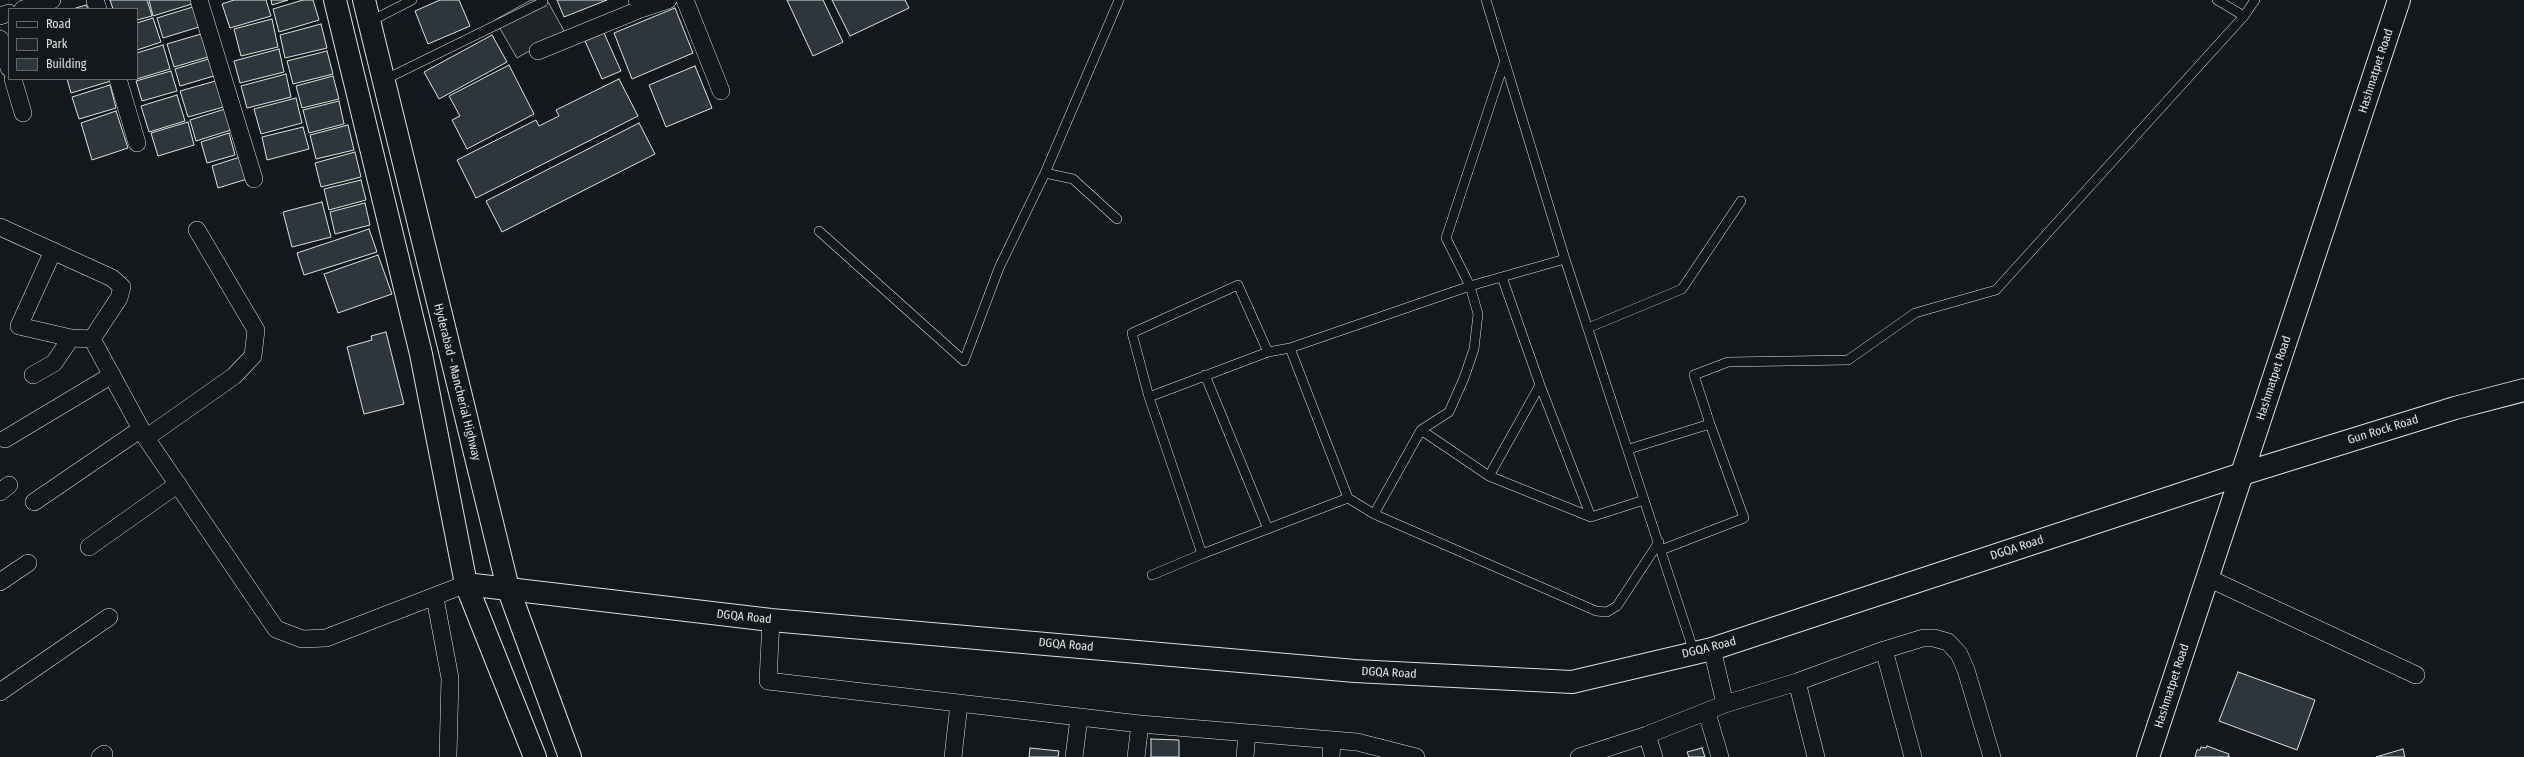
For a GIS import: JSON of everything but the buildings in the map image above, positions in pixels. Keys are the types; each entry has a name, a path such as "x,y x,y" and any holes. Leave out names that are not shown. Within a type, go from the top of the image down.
{"main road":[{"path":"335,0 421,354 466,584 535,757"},
{"name":"Hyderabad - Mancherial Highway","path":"364,0 382,80 508,588 570,757"},
{"name":"Hashmatpet Road","path":"2148,757 2399,0"},
{"name":"Gun Rock Road","path":"2242,474 2455,408 2524,390"},
{"name":"DGQA Road","path":"466,584 772,620 1355,671 1572,682 1703,650 2242,474"}],"street":[{"path":"26,8 52,0"},
{"path":"199,0 254,179"},
{"path":"538,52 639,5 668,0"},
{"path":"686,0 721,91"},
{"path":"0,39 8,65"},
{"path":"13,80 23,113"},
{"path":"118,80 137,143"},
{"path":"1,229 112,278 122,287 119,298 92,339"},
{"path":"34,502 234,376 253,356 256,330 198,230"},
{"path":"53,251 19,326 71,338 92,339"},
{"path":"33,375 54,363 71,338"},
{"path":"92,339 144,433 276,629 302,639 326,638 435,598 466,584"},
{"path":"5,439 112,375"},
{"path":"89,547 178,484"},
{"path":"0,582 28,563"},
{"path":"2208,578 2416,675"},
{"path":"435,598 450,678 448,757"},
{"path":"0,692 109,617"},
{"path":"772,620 768,681 1079,718 1247,733 1332,749 1370,744 1416,757"},
{"path":"1579,757 1647,735 1725,704 1797,682 1884,650 1923,638 1934,638 1948,642 1959,654 1966,670 1992,757"},
{"path":"1703,650 1725,704"},
{"path":"1884,650 1913,757"},
{"path":"1797,682 1816,757"},
{"path":"954,757 959,704"},
{"path":"1707,712 1720,757"},
{"path":"1074,757 1079,718"},
{"path":"1136,757 1140,724"},
{"path":"1245,757 1247,733"},
{"path":"1647,735 1654,757"}],"lane":[{"path":"369,22 412,0"},
{"path":"819,231 964,361 999,268 1045,173 1119,0"},
{"path":"1486,0 1565,259 1629,449 1644,500 1660,546 1703,650"},
{"path":"2217,0 2244,16"},
{"path":"1290,348 1348,498 1374,514 1596,611 1607,612 1617,606 1660,546 1744,518 1694,375 1728,362 1848,360 1915,313 1996,290 2244,16 2255,0"},
{"path":"382,80 542,2"},
{"path":"1374,514 1421,430 1448,412 1474,349 1478,314 1470,286 1446,238 1504,63"},
{"path":"1045,173 1073,179 1117,219"},
{"path":"1588,328 1682,289 1741,201"},
{"path":"1149,397 1268,352 1290,348 1470,286 1565,259"},
{"path":"1502,276 1540,385 1591,517"},
{"path":"1202,554 1149,397 1132,333 1238,285 1268,352"},
{"path":"1205,375 1268,529"},
{"path":"1490,476 1540,385"},
{"path":"1629,449 1710,424"},
{"path":"1421,430 1490,476 1591,517 1644,500"},
{"path":"1152,575 1202,554 1348,498"}],"green space":[{"path":"531,0 547,0 564,31 517,58 495,20"}]}
